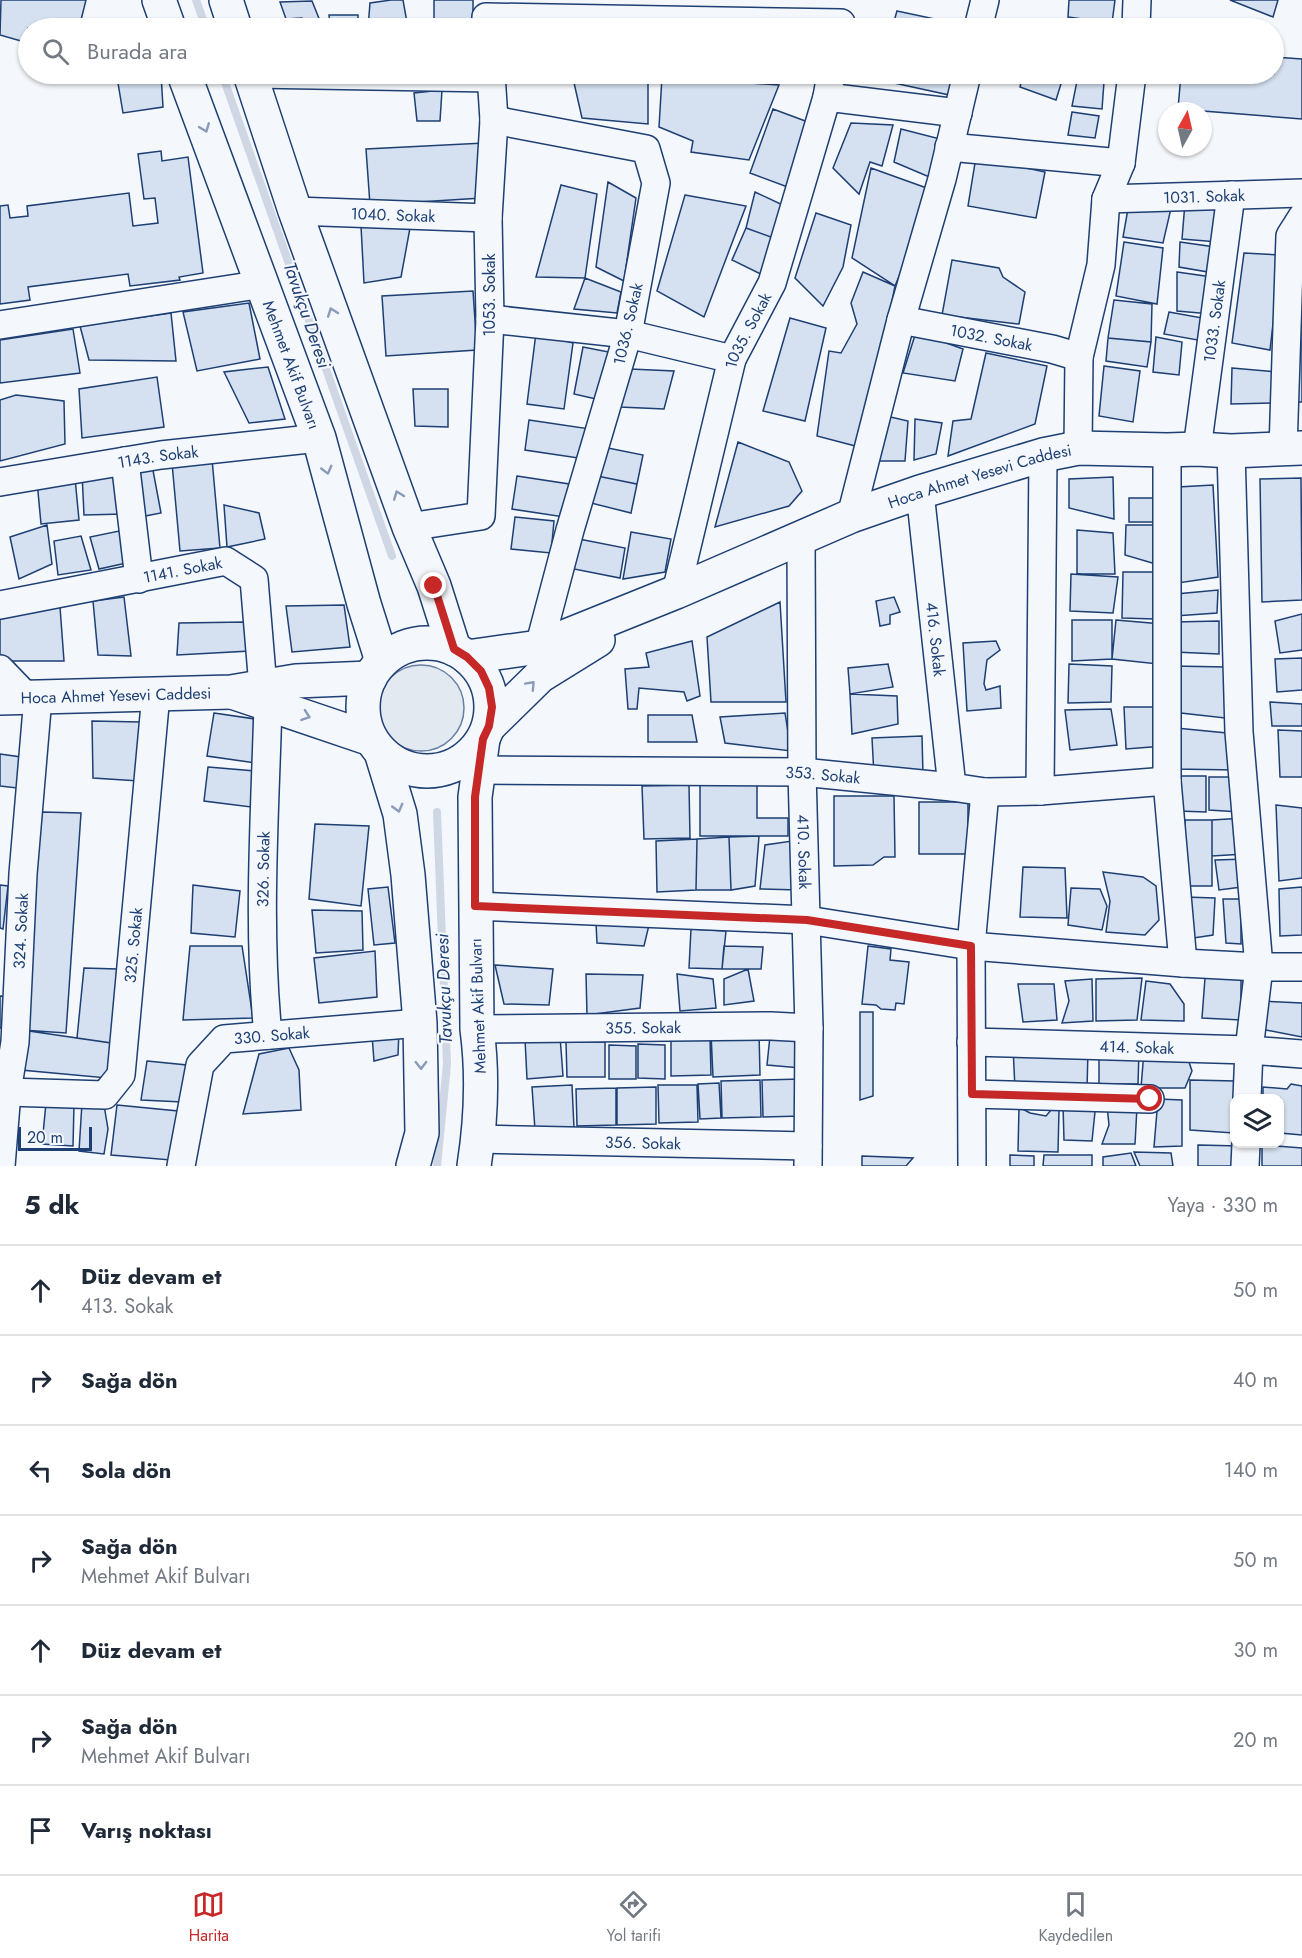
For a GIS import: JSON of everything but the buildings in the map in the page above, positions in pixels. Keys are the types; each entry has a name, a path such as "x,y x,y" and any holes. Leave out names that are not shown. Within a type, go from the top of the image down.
{"main road":[{"path":"159,0 165,18"},
{"path":"226,0 232,18"},
{"name":"Mehmet Akif Bulvarı","path":"188,84 318,438 364,604 376,669"},
{"path":"253,84 296,212 409,527 461,653"},
{"name":"Hoca Ahmet Yesevi Caddesi","path":"676,592 852,516 920,492 1043,455 1078,448 1231,451 1292,449"},
{"path":"461,653 539,647 676,592"},
{"path":"376,746 397,765 415,771 435,772 455,766 484,745 540,676 676,592"},
{"path":"413,1166 422,1133 420,1023 408,875 400,814 376,746 363,719 363,698 376,669 398,650 416,644 435,643 461,653 481,671 489,688 492,707 484,745"},
{"path":"266,695 296,681 376,669"},
{"name":"Hoca Ahmet Yesevi Caddesi","path":"22,698 231,692 266,695 376,746"},
{"name":"Mehmet Akif Bulvarı","path":"476,1152 481,1058 477,1029 475,797 484,745"}],"street":[{"path":"980,18 985,0"},
{"path":"1136,18 1137,0"},
{"path":"486,15 841,17"},
{"name":"1053. Sokak","path":"409,527 481,516 489,319 488,218 494,120 492,84"},
{"path":"852,516 901,320 950,147 965,84"},
{"path":"1078,448 1079,357 1101,265 1106,199 1120,163 1131,84"},
{"path":"829,85 958,113"},
{"name":"1035. Sokak","path":"676,592 732,358 772,284 829,85"},
{"name":"1036. Sokak","path":"494,120 646,149 656,183 628,334 570,531 539,647"},
{"path":"950,147 1120,163"},
{"name":"1031. Sokak","path":"1106,199 1302,193"},
{"name":"1033. Sokak","path":"1183,963 1167,781 1182,449 1231,195"},
{"name":"1040. Sokak","path":"296,212 488,218"},
{"path":"1292,449 1290,236 1302,217"},
{"path":"0,325 263,284"},
{"path":"489,319 628,334 732,358"},
{"name":"1032. Sokak","path":"901,320 1052,349 1079,357"},
{"name":"1143. Sokak","path":"0,482 160,455 318,438"},
{"path":"1231,451 1239,732 1259,967 1249,1050 1247,1094"},
{"path":"1040,791 1043,455"},
{"path":"125,461 139,579"},
{"name":"416. Sokak","path":"920,492 952,787"},
{"name":"410. Sokak","path":"801,538 802,772 809,1028 808,1156"},
{"name":"1141. Sokak","path":"0,605 226,561 254,579 266,695"},
{"path":"0,669 22,698"},
{"name":"325. Sokak","path":"8,1092 105,1095 122,1075 156,694"},
{"name":"326. Sokak","path":"266,695 262,978 268,1035"},
{"name":"324. Sokak","path":"1,1166 8,1092 12,874 22,698"},
{"name":"353. Sokak","path":"484,745 802,772 985,792 1040,791 1167,781"},
{"path":"972,1166 971,946 985,792"},
{"path":"475,906 807,920 971,946 1183,963 1302,967"},
{"name":"330. Sokak","path":"181,1166 200,1065 224,1039 420,1023"},
{"name":"355. Sokak","path":"477,1029 771,1026 809,1028"},
{"name":"414. Sokak","path":"972,1042 1249,1050 1302,1054"},
{"path":"972,1094 1150,1099"},
{"path":"1245,1148 1245,1166"},
{"name":"356. Sokak","path":"476,1152 808,1156"},
{"path":"1,1166 9,1166"}],"shaded area":[{"path":"421,665 445,672 457,684 464,708 457,732 445,744 421,751 397,744 385,732 378,708 385,684 397,672"}],"waterway":[{"name":"Tavukçu Deresi","path":"196,0 202,18"},
{"name":"Tavukçu Deresi","path":"226,84 392,556"},
{"name":"Tavukçu Deresi","path":"437,812 447,1064 437,1166"}],"route":[{"path":"434,586 454,649 467,657 481,671 489,688 492,707 489,726 483,739 475,797 475,906 807,920 971,946 972,1094 1150,1099"}]}
